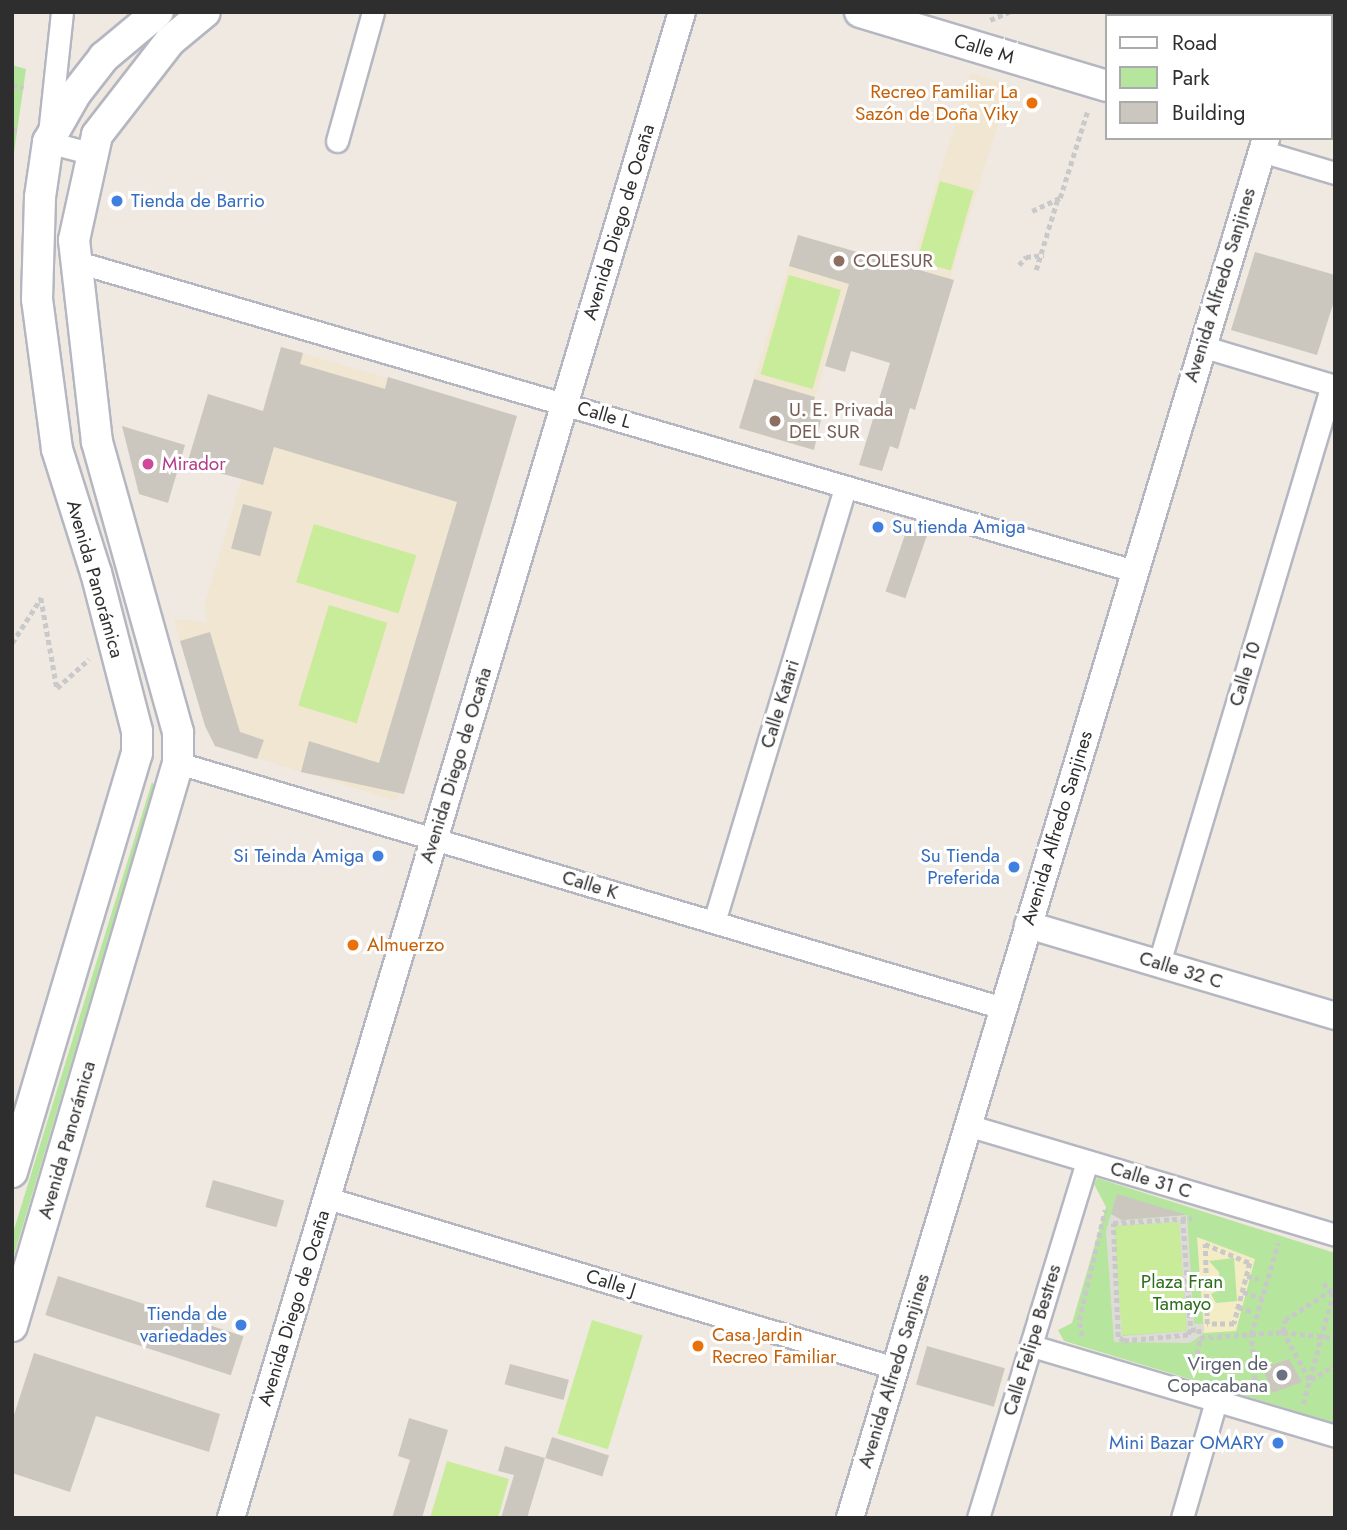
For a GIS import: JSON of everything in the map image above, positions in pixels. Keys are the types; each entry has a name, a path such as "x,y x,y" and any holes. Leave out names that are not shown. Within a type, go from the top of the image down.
{"main road":[{"name":"Avenida Panorámica","path":"12,1172 137,753 110,624 57,449 36,255 48,142 104,57 158,12"},
{"name":"Avenida Panorámica","path":"12,1326 178,763 178,732 97,442 74,261 97,135 147,67 205,12"},
{"name":"Calle M","path":"860,12 1106,86"},
{"path":"36,255 74,261"},
{"path":"137,753 178,763"}],"street":[{"path":"62,12 48,142 93,154"},
{"path":"337,141 373,12"},
{"name":"Avenida Diego de Ocaña","path":"231,1518 682,12"},
{"path":"1264,145 1335,173"},
{"name":"Avenida Alfredo Sanjines","path":"850,1518 1201,346 1264,145"},
{"name":"Calle L","path":"74,261 1134,571"},
{"path":"1201,346 1333,385"},
{"name":"Calle 10","path":"1159,963 1333,385"},
{"name":"Calle Katari","path":"714,922 845,487"},
{"name":"Calle K","path":"178,763 1003,1008"},
{"name":"Calle 32 C","path":"1028,925 1335,1016"},
{"name":"Calle 31 C","path":"967,1125 1335,1235"},
{"name":"Calle Felipe Bestres","path":"978,1518 1087,1161"},
{"name":"Calle J","path":"327,1198 895,1368"},
{"path":"1032,1346 1335,1436"},
{"path":"1182,1518 1216,1401"}],"path":[{"path":"12,85 24,88"},
{"path":"1037,270 1045,255 1057,201 1088,108"},
{"path":"1032,211 1057,201"},
{"path":"1019,265 1026,257 1045,255"},
{"path":"12,643 41,598 57,688 97,651"},
{"path":"1079,1332 1105,1210"},
{"path":"1185,1219 1191,1330 1188,1335 1118,1337 1113,1223 1185,1219"},
{"path":"1256,1385 1251,1335 1278,1243"},
{"path":"1205,1244 1248,1259 1247,1276 1232,1327 1209,1326 1203,1282 1205,1244"},
{"path":"1247,1276 1259,1279"},
{"path":"1324,1283 1333,1290"},
{"path":"1278,1320 1285,1320 1333,1290"},
{"path":"1304,1399 1333,1290"},
{"path":"1242,1292 1262,1298"},
{"path":"1238,1307 1251,1311"},
{"path":"1285,1320 1283,1332 1310,1381"},
{"path":"1191,1330 1199,1329 1196,1367"},
{"path":"1200,1338 1283,1332 1335,1338"},
{"path":"1310,1381 1335,1365"}],"shaded area":[{"name":"COLESUR","path":"971,73 1010,85 950,279 842,308 800,447 739,428 798,235 911,267"},
{"path":"281,347 513,415 515,421 397,801 214,745 174,619 207,622 204,606"},
{"path":"1111,1214 1122,1220 1187,1215 1194,1324 1203,1324 1204,1333 1190,1343 1114,1342 1106,1232","holes":["1179,1222 1187,1331 1122,1336 1114,1226"]}],"green space":[{"path":"12,65 26,69 12,166"},
{"path":"940,181 974,191 951,270 917,261"},
{"path":"789,275 841,290 813,389 761,374"},
{"path":"314,524 416,555 398,614 296,582"},
{"path":"329,605 387,623 357,723 298,705"},
{"path":"152,782 154,785 12,1262 12,1236"},
{"name":"Plaza Fran Tamayo","path":"1097,1178 1335,1253 1335,1423 1064,1341 1058,1330 1072,1323 1106,1207 1094,1184"},
{"path":"1179,1222 1187,1331 1122,1335 1114,1227"},
{"path":"592,1320 643,1335 608,1449 557,1434"},
{"path":"447,1461 509,1479 498,1518 430,1518"}],"sand":[{"path":"1197,1237 1255,1259 1236,1331 1204,1333","holes":["1234,1258 1237,1301 1216,1303 1211,1294 1220,1290 1219,1272 1209,1261"]}],"building":[{"path":"798,235 954,280 915,410 910,408 898,449 890,446 882,471 859,465 890,363 851,351 845,372 825,366 849,284 789,266"},
{"path":"1255,252 1335,275 1335,298 1317,355 1231,330"},
{"path":"281,347 303,353 300,364 385,389 388,377 517,416 404,794 301,772 309,741 379,763 457,502 274,447 263,485 187,464 208,394 263,411"},
{"path":"754,379 815,397 809,417 821,420 814,450 739,428"},
{"path":"122,426 185,445 168,503 139,494"},
{"path":"243,504 272,512 260,556 231,548"},
{"path":"907,529 927,536 905,598 886,591"},
{"path":"210,632 240,732 264,740 257,759 215,746 205,726 180,641"},
{"path":"213,1180 284,1200 276,1227 205,1207"},
{"path":"1117,1194 1184,1215 1122,1220 1111,1214"},
{"path":"58,1276 243,1336 231,1375 45,1315"},
{"path":"927,1346 1005,1368 994,1407 916,1384"},
{"path":"34,1353 220,1414 209,1452 96,1416 70,1492 12,1473 12,1421"},
{"name":"Virgen de Copacabana","path":"1289,1359 1302,1382 1272,1393 1263,1368"},
{"path":"510,1364 569,1380 563,1400 505,1384"},
{"path":"409,1418 448,1430 422,1518 392,1518 410,1460 398,1456"},
{"path":"552,1437 609,1456 602,1476 545,1458"},
{"path":"505,1446 545,1458 527,1518 501,1518 514,1475 498,1471"}],"place":[{"name":"Recreo Familiar La Sazón de Doña Viky","path":"1032,103"},
{"name":"Tienda de Barrio","path":"117,201"},
{"name":"COLESUR","path":"839,261"},
{"name":"U. E. Privada DEL SUR","path":"775,421"},
{"name":"Mirador","path":"148,464"},
{"name":"Su tienda Amiga","path":"878,527"},
{"name":"Si Teinda Amiga","path":"378,856"},
{"name":"Su Tienda Preferida","path":"1014,867"},
{"name":"Almuerzo","path":"353,945"},
{"name":"Tienda de variedades","path":"241,1325"},
{"name":"Casa Jardin Recreo Familiar","path":"698,1346"},
{"name":"Virgen de Copacabana","path":"1282,1375"},
{"name":"Mini Bazar OMARY","path":"1278,1443"}]}
